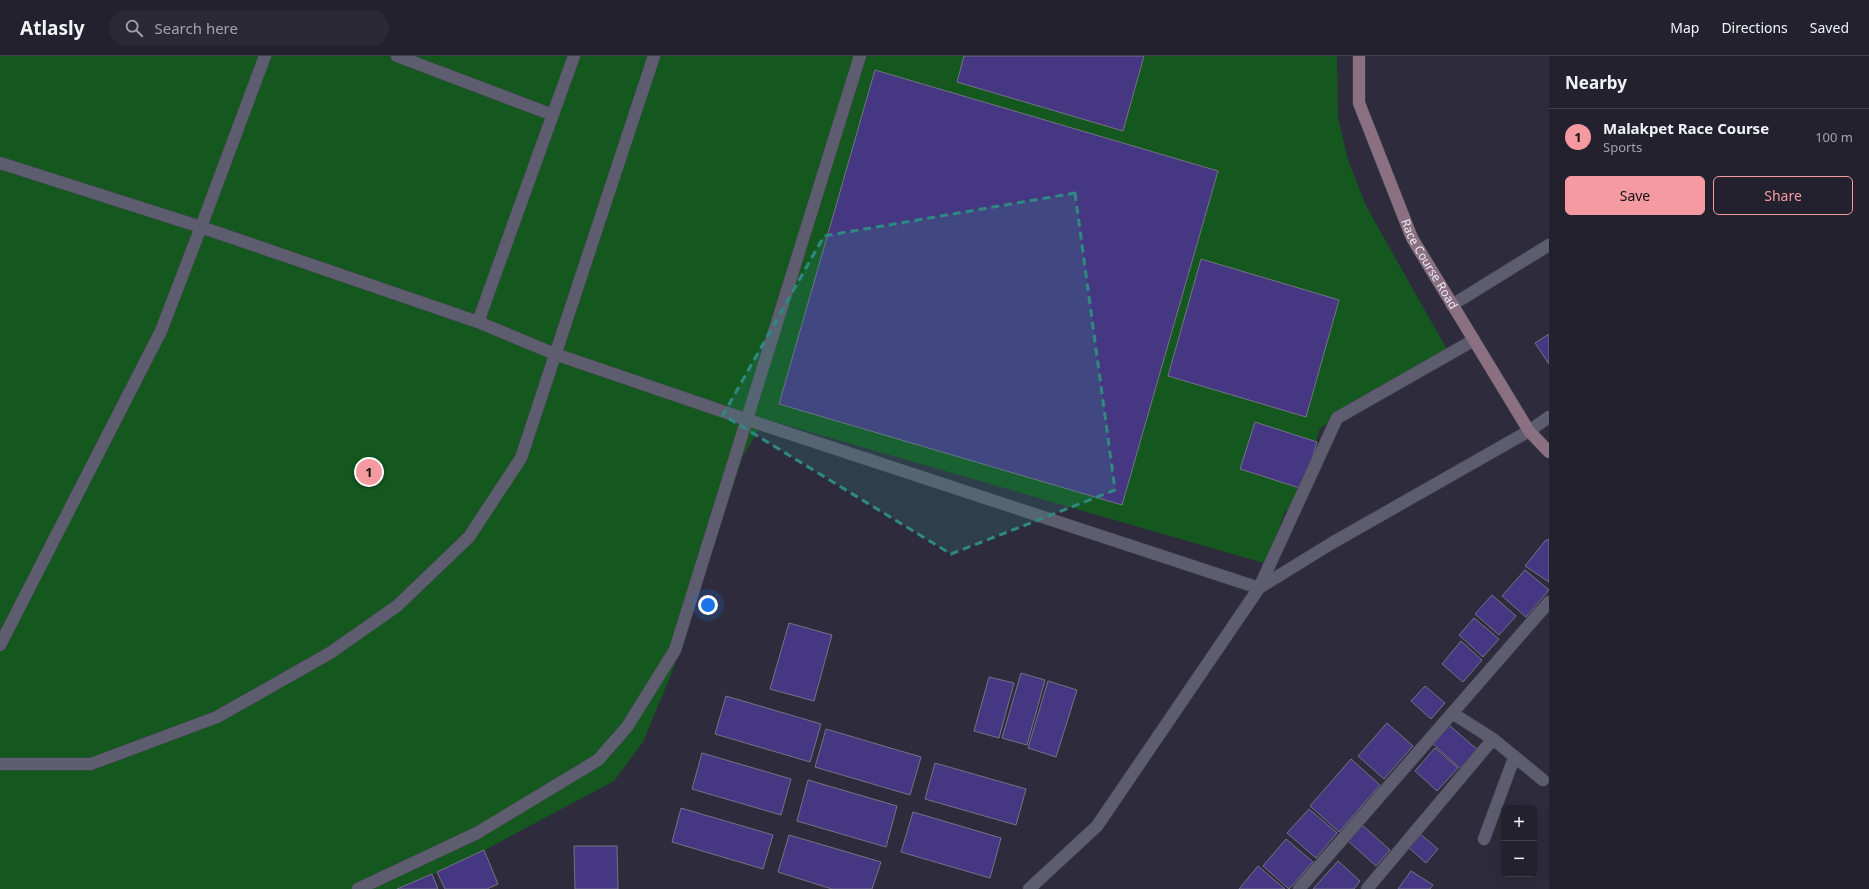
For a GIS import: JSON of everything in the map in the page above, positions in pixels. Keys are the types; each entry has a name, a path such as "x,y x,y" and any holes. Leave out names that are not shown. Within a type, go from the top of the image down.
{"street":[{"path":"0,644 161,331 265,56"},
{"path":"397,56 553,115"},
{"path":"478,322 574,56"},
{"path":"0,764 91,764 217,717 330,653 397,606 469,536 522,458 654,56"},
{"path":"358,889 484,829 598,760 627,727 675,650 745,419 860,56"},
{"name":"Race Course Road","path":"1359,56 1359,103 1412,238 1529,431 1549,452"},
{"path":"0,163 201,227 478,322 555,354 745,419 1259,588 1332,543 1529,431 1549,417"},
{"path":"1452,305 1549,245"},
{"path":"1029,889 1097,826 1259,588 1337,418 1474,340"},
{"path":"1299,889 1549,602"},
{"path":"1452,713 1493,739 1514,758 1543,780"},
{"path":"1367,889 1493,739"},
{"path":"1484,840 1514,758"}],"highlighted area":[{"path":"1075,193 1115,490 951,554 723,415 824,236"}],"green space":[{"path":"0,56 1337,56 1338,117 1348,160 1366,206 1449,353 1320,428 1297,514 1285,511 1267,564 765,419 743,456 673,670 643,742 614,781 464,861 397,889 0,889"}],"building":[{"path":"964,56 1144,56 1123,131 957,82"},
{"path":"875,70 1218,171 1122,505 779,404"},
{"path":"1201,259 1339,300 1306,417 1168,376"},
{"path":"1549,334 1549,364 1535,343"},
{"path":"1255,422 1317,442 1303,489 1240,469"},
{"path":"1549,539 1549,582 1525,566 1545,541"},
{"path":"1525,570 1549,590 1526,617 1502,596"},
{"path":"1492,595 1516,616 1499,635 1475,614"},
{"path":"1474,618 1499,639 1483,657 1459,635"},
{"path":"789,623 832,635 814,701 770,689"},
{"path":"1461,641 1482,660 1463,682 1442,664"},
{"path":"1021,673 1045,680 1027,745 1002,738"},
{"path":"989,677 1014,683 999,738 974,731"},
{"path":"1048,681 1077,690 1056,757 1028,748"},
{"path":"1425,686 1445,703 1431,719 1411,701"},
{"path":"726,696 821,724 810,762 715,734"},
{"path":"1387,723 1413,746 1384,779 1358,756"},
{"path":"1449,725 1479,751 1462,770 1433,744"},
{"path":"826,729 921,757 910,795 815,767"},
{"path":"1435,748 1458,768 1437,791 1415,771"},
{"path":"702,753 791,779 781,815 692,789"},
{"path":"1351,759 1380,785 1339,832 1310,806"},
{"path":"935,763 1026,789 1016,825 925,799"},
{"path":"808,780 897,806 886,847 797,821"},
{"path":"681,808 773,835 763,869 672,842"},
{"path":"1309,809 1337,833 1316,858 1287,833"},
{"path":"913,812 1001,838 990,878 901,852"},
{"path":"1361,824 1390,850 1376,866 1347,840"},
{"path":"1419,833 1438,849 1426,863 1408,847"},
{"path":"789,835 881,862 872,889 832,889 778,872"},
{"path":"1286,839 1313,862 1289,889 1263,866"},
{"path":"574,846 617,846 618,889 575,889"},
{"path":"484,850 498,884 487,889 445,889 437,872"},
{"path":"1338,861 1360,881 1354,889 1313,889"},
{"path":"1258,866 1285,889 1239,889"},
{"path":"1411,871 1433,885 1430,889 1398,889"},
{"path":"432,874 438,889 397,889"}],"place":[{"name":"Malakpet Race Course","path":"369,472"}]}
